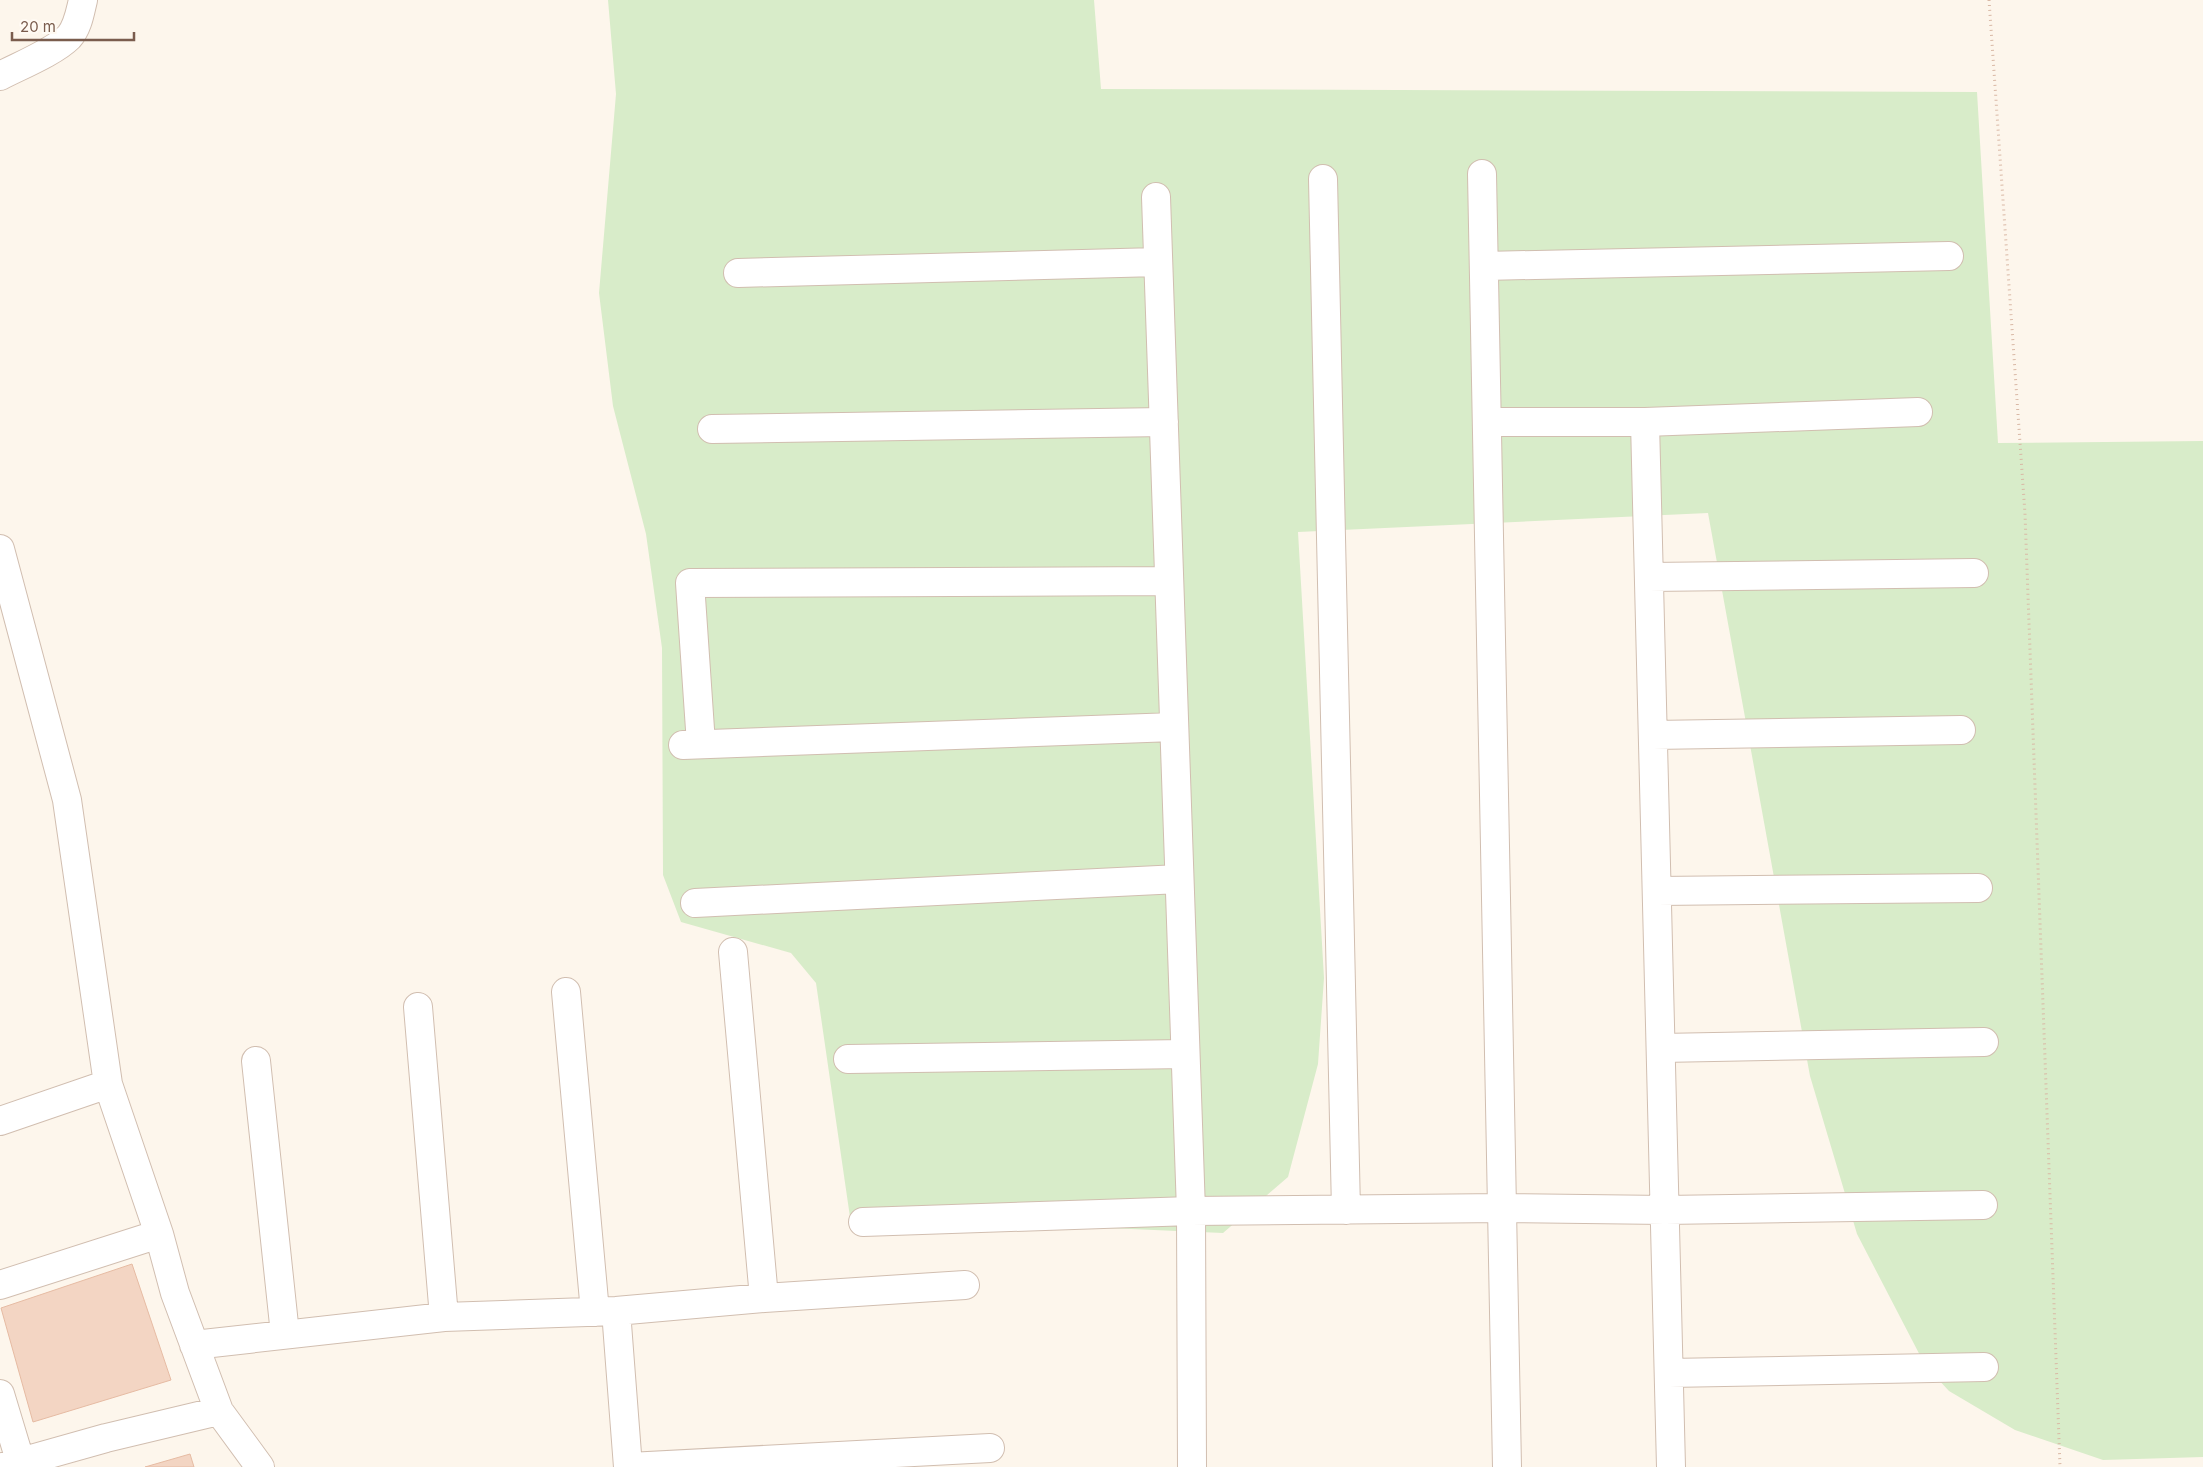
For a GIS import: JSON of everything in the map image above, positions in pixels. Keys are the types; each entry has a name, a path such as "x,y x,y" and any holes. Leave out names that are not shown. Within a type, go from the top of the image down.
{"street":[{"path":"0,76 45,53 69,36 80,17 83,0"},
{"path":"1482,174 1507,1467"},
{"path":"1324,179 1346,1210"},
{"path":"1156,197 1191,1211 1192,1467"},
{"path":"1484,266 1949,256"},
{"path":"738,273 1158,262"},
{"path":"1487,422 1645,422 1918,412"},
{"path":"712,429 1164,422"},
{"path":"1645,422 1671,1467"},
{"path":"0,549 67,800 108,1084 159,1234 175,1293 219,1411 260,1467"},
{"path":"1649,577 1974,573"},
{"path":"1169,581 690,583 691,744 1174,727"},
{"path":"1653,735 1961,730"},
{"path":"695,903 1179,879"},
{"path":"1657,891 1978,888"},
{"path":"733,952 764,1298"},
{"path":"566,992 605,1312 629,1467 990,1448"},
{"path":"418,1007 444,1317"},
{"path":"1661,1048 1984,1042"},
{"path":"848,1059 1185,1054"},
{"path":"256,1061 285,1334"},
{"path":"0,1121 108,1084"},
{"path":"863,1222 1191,1211 1503,1208 1665,1210 1983,1205"},
{"path":"0,1285 159,1234"},
{"path":"194,1345 444,1317 605,1312 764,1298 965,1285"},
{"path":"1669,1373 1984,1367"},
{"path":"0,1394 15,1465 106,1438 219,1411"}],"path":[{"path":"1989,0 2025,514 2060,1467"}],"green space":[{"path":"608,0 1094,0 1101,89 1977,92 1998,443 2203,441 2203,1457 2103,1460 2015,1430 1949,1391 1925,1365 1857,1234 1810,1076 1708,513 1298,532 1324,978 1318,1064 1288,1177 1223,1233 850,1217 816,983 791,953 681,922 663,875 662,648 646,534 613,406 599,293 616,94"}],"building":[{"path":"132,1264 171,1380 33,1422 1,1308"},
{"path":"190,1454 194,1467 145,1467"}]}
